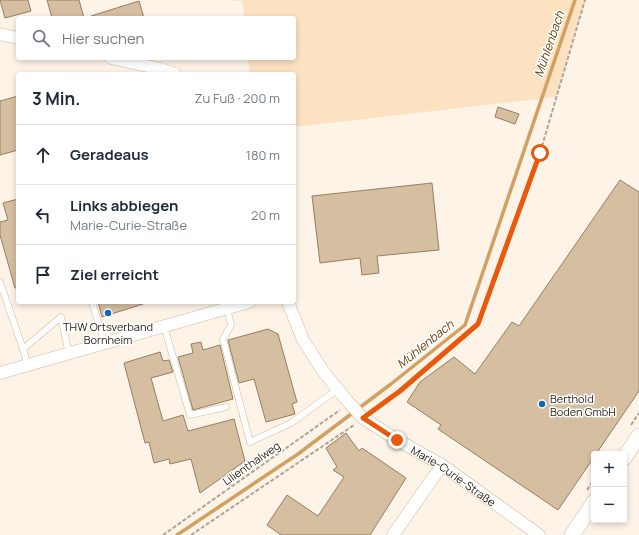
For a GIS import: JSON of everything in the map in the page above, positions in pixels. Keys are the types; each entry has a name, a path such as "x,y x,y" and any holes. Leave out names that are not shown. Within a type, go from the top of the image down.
{"street":[{"path":"0,34 16,38"},
{"path":"120,60 170,72"},
{"path":"0,373 242,304"},
{"name":"Marie-Curie-Straße","path":"289,304 303,340 323,371 363,418 397,440 442,465 538,535"},
{"path":"627,454 639,436"},
{"path":"393,535 442,465"},
{"path":"572,535 591,506"}],"lane":[{"path":"0,282 23,349 27,366"},
{"path":"93,304 105,344"},
{"path":"227,308 231,325 223,339 250,442 291,423 338,389"},
{"path":"23,349 61,317 68,354"},
{"path":"164,326 190,415 226,407"}],"path":[{"path":"191,535 363,418 400,391 478,324 540,153 585,0"},
{"name":"Lilienthalweg","path":"163,535 349,403"}],"shaded area":[{"path":"225,0 586,0 556,97 296,127 296,72 250,72 248,60 296,60 296,16 244,16 243,1"}],"building":[{"path":"0,0 28,0 31,11 5,18"},
{"path":"47,0 79,0 83,16 51,16"},
{"path":"139,1 143,16 91,16"},
{"path":"16,97 16,151 0,155 0,101"},
{"path":"498,107 519,114 515,124 495,117"},
{"name":"Berthold Boden GmbH","path":"620,180 639,192 639,391 598,451 591,451 591,461 558,510 438,429 441,425 407,402 420,382 454,357 475,374 512,322 519,326"},
{"path":"432,183 439,250 377,256 379,273 362,275 360,258 320,263 312,196"},
{"path":"16,200 16,288 0,235 0,222 8,220 3,203"},
{"name":"THW Ortsverband Bornheim","path":"99,304 143,304 102,317"},
{"path":"268,329 278,334 297,402 292,404 295,414 266,422 254,379 239,383 228,340"},
{"path":"201,342 203,350 220,345 233,399 193,410 178,357 193,353 191,344"},
{"path":"160,352 163,361 169,360 173,372 151,378 163,421 183,415 188,431 234,419 245,461 200,493 191,459 170,464 169,459 154,463 149,442 145,443 124,363"},
{"path":"346,433 359,451 362,448 406,478 370,535 281,535 267,525 287,495 318,516 344,477 333,470 337,467 326,448"}],"waterway":[{"name":"Mühlenbach","path":"177,535 298,454 391,384 465,325 575,0"}],"place":[{"name":"THW Ortsverband Bornheim","path":"108,313"},
{"name":"Berthold Boden GmbH","path":"542,404"}],"route":[{"path":"397,440 363,418 400,391 478,324 540,153"}]}
